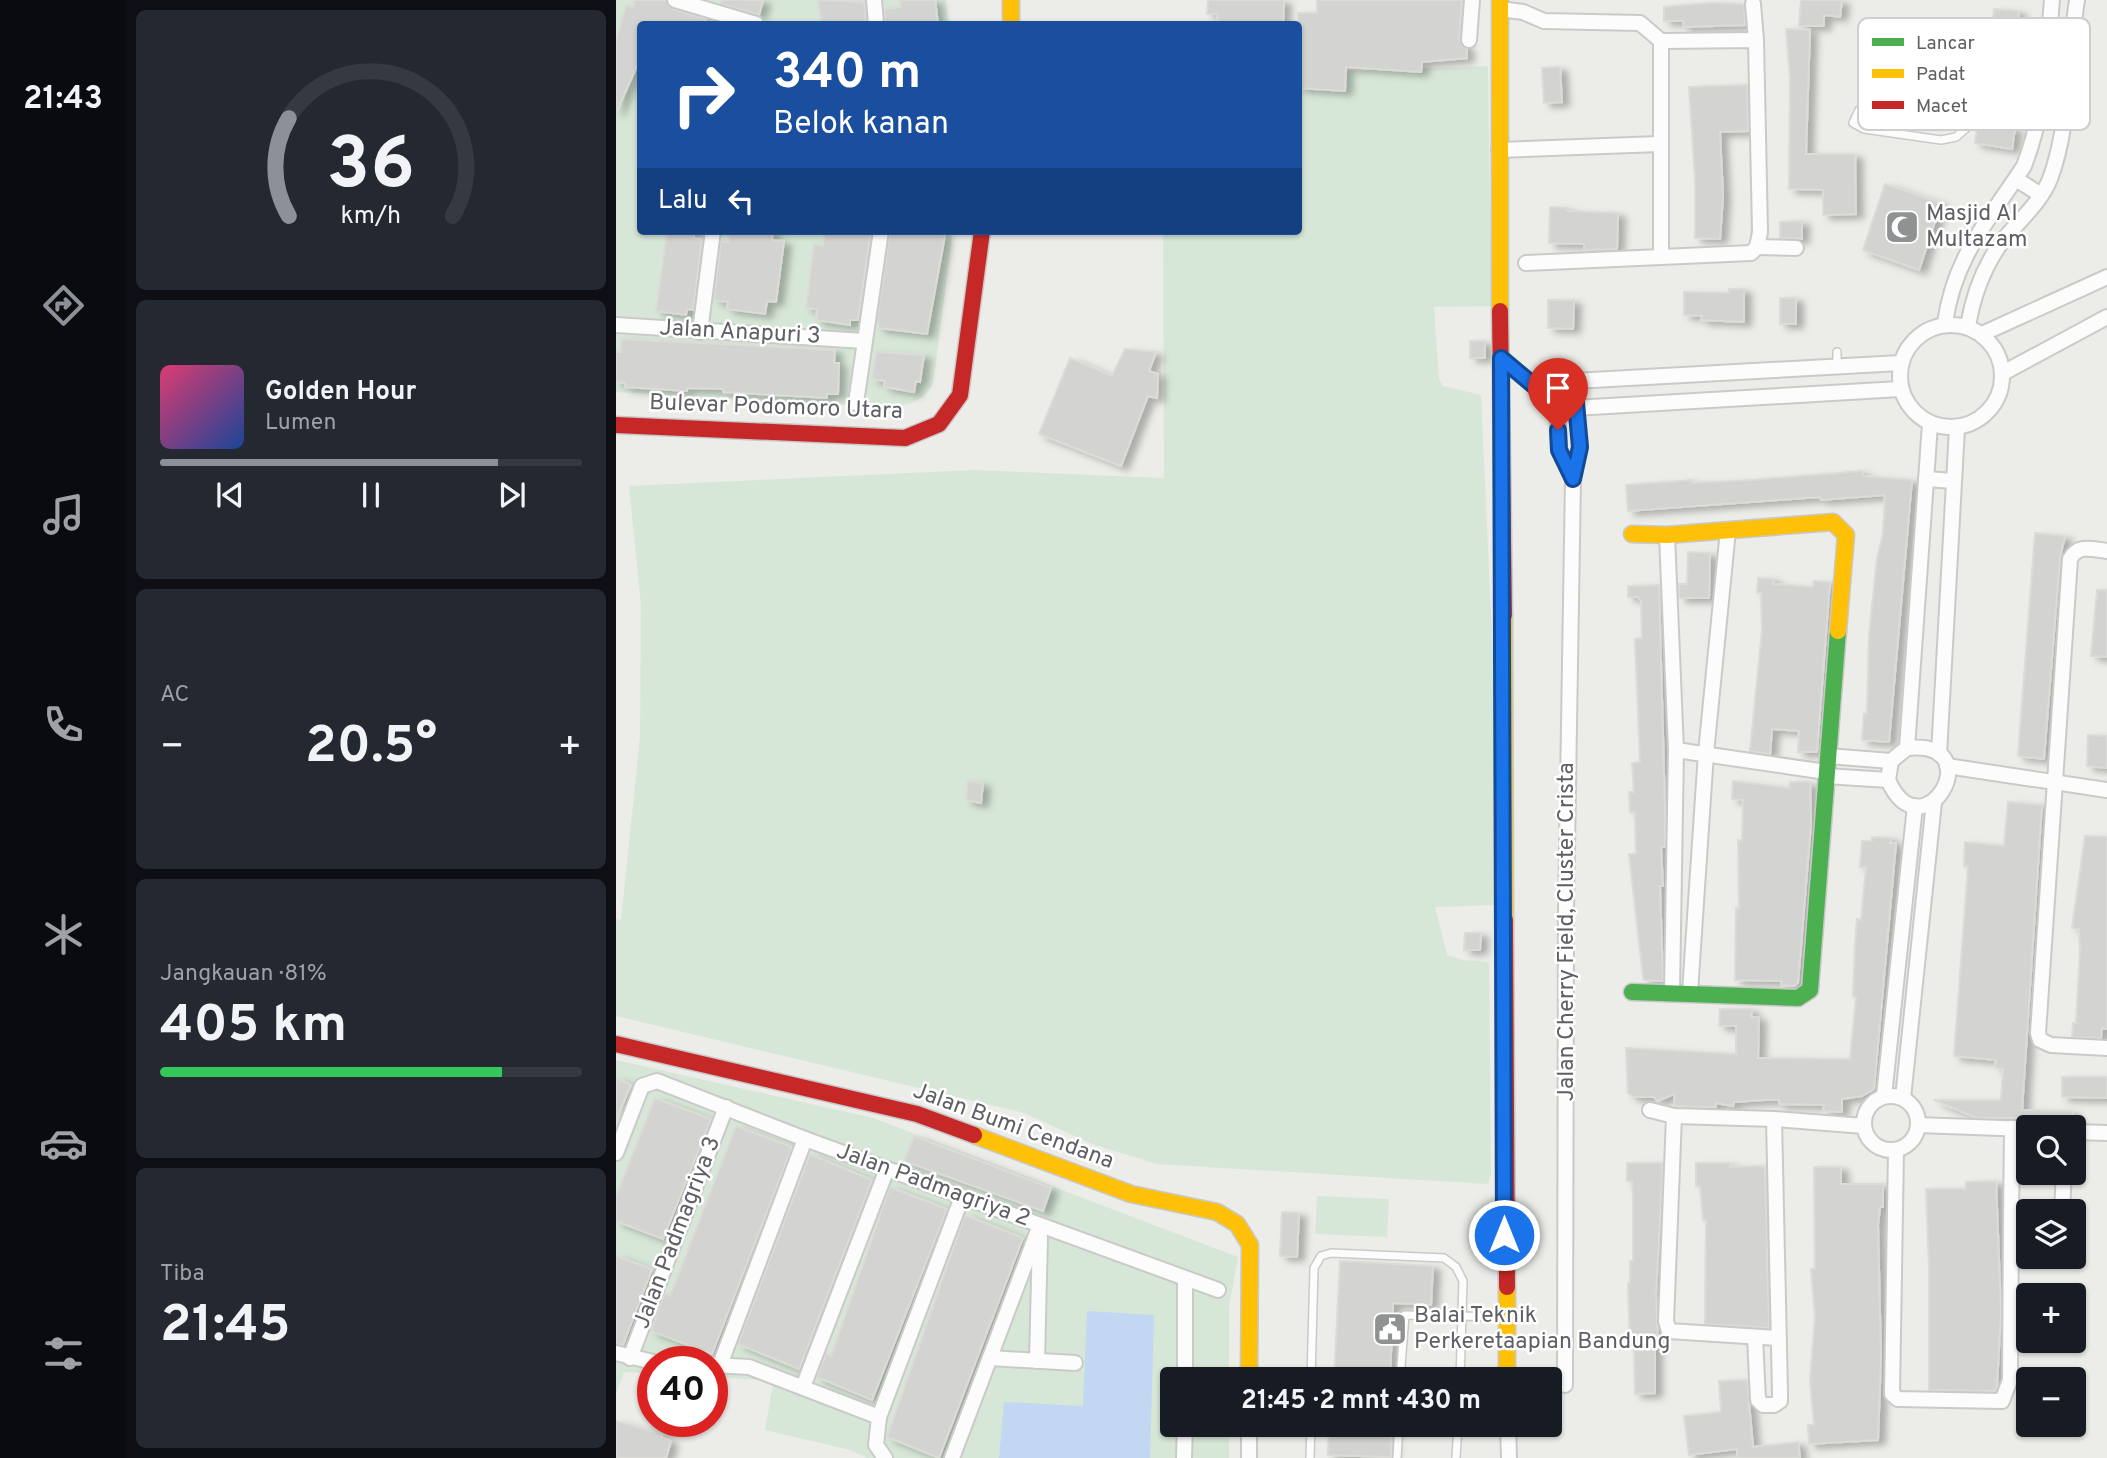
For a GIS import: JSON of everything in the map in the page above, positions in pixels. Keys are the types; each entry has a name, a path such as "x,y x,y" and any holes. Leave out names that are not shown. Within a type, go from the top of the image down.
{"street":[{"path":"675,0 746,21"},
{"path":"874,0 876,21"},
{"path":"1011,0 1011,21"},
{"path":"1469,40 1472,0"},
{"path":"1507,1367 1500,5 1544,21 1640,23 1661,40 1756,40"},
{"path":"1527,263 1751,253 1757,247 1760,232 1753,5"},
{"path":"2052,5 2076,6"},
{"path":"1661,40 1661,255"},
{"path":"1945,323 1949,292 1961,261 1975,236 2016,179 2030,150 2035,130"},
{"path":"1968,326 1973,297 1989,264 2000,245 2041,195 2049,181 2060,130"},
{"path":"1499,150 1659,144"},
{"path":"2016,179 2041,195"},
{"path":"700,332 712,235"},
{"path":"856,403 880,235"},
{"name":"Bulevar Podomoro Utara","path":"616,425 905,438 928,430 951,414 960,395 981,235"},
{"path":"1757,247 1796,248"},
{"path":"1982,334 2107,277"},
{"path":"2003,373 2107,317"},
{"path":"1945,323 1968,326 1982,334 2000,358 2003,373 2000,393 1990,410 1975,422 1957,428 1930,424 1911,410 1900,389 1900,363 1916,336 1945,323"},
{"name":"Jalan Anapuri 3","path":"616,325 864,341"},
{"path":"1501,358 1545,395 1548,404 1558,409 1900,389"},
{"path":"1545,395 1551,385 1574,381 1837,359 1900,363"},
{"path":"1573,479 1580,447 1574,381"},
{"path":"1556,383 1559,450 1573,479"},
{"path":"1907,748 1930,424"},
{"path":"1676,750 1827,768 1888,780 1902,800 1914,806 1934,802 1943,793 1948,781 1943,760 1957,428"},
{"name":"Jalan Cherry Field, Cluster Crista","path":"1566,1385 1566,910 1573,479"},
{"path":"1926,479 1954,481"},
{"path":"1632,534 1667,535 1833,522 1846,535 1810,990 1806,996 1798,998 1672,991 1632,992"},
{"path":"1690,992 1706,753 1728,530"},
{"path":"1667,535 1676,750 1672,991"},
{"path":"2107,551 2082,548 2074,552 2070,559 2038,1033 2040,1040 2051,1045 2107,1048"},
{"path":"1827,768 1891,761 1907,748 1924,746 1943,760 2056,783 2107,790"},
{"path":"1888,780 1891,761"},
{"path":"1903,1098 1934,802"},
{"path":"1884,1096 1914,806"},
{"name":"Jalan Bumi Cendana","path":"616,1044 917,1114 1131,1194 1217,1212 1237,1224 1250,1245 1249,1367"},
{"name":"Jalan Padmagriya 2","path":"616,1153 642,1086 648,1081 657,1081 806,1139 1218,1290"},
{"path":"1884,1096 1903,1098 1917,1114 1918,1125 1912,1142 1896,1150 1875,1145 1864,1126 1869,1107 1884,1096"},
{"name":"Jalan Padmagriya 3","path":"623,1356 726,1107"},
{"path":"1650,1110 1674,1116 1774,1119 1864,1126"},
{"path":"1674,1116 1665,1321 1669,1331 1777,1338"},
{"path":"1755,1337 1758,1400 1763,1405 1774,1405 1780,1401 1774,1119"},
{"path":"1918,1125 2016,1128"},
{"path":"1896,1150 1892,1394 1898,1399 2002,1401 2010,1380 2012,1128"},
{"path":"2086,1132 2107,1133"},
{"path":"724,1346 806,1139"},
{"path":"803,1387 887,1169"},
{"path":"885,1458 876,1445 879,1417 962,1197"},
{"path":"2011,1219 2016,1220"},
{"path":"952,1458 1040,1225"},
{"path":"1037,1361 1040,1225"},
{"path":"1185,1279 1185,1367"},
{"path":"990,1358 1075,1363"},
{"path":"728,1366 749,1367 879,1417"},
{"path":"1184,1458 1185,1437"},
{"path":"1249,1437 1249,1458"},
{"path":"1508,1437 1509,1458"}],"lane":[{"path":"1858,111 1854,117 1858,127"},
{"path":"1876,130 1941,140 1956,137 1964,130"},
{"path":"1311,1367 1314,1268 1321,1256 1331,1253 1444,1258 1456,1267 1463,1281 1460,1367"},
{"path":"1401,1367 1405,1315 1505,1317"},
{"path":"1310,1458 1311,1437"},
{"path":"1397,1458 1398,1437"},
{"path":"1456,1458 1457,1437"}],"green space":[{"path":"616,0 946,0 949,21 637,21 637,235 952,235 933,384 929,390 910,403 891,407 616,392"},
{"path":"1488,66 1491,306 1434,307 1439,379 1443,386 1481,395 1495,701 1494,905 1435,907 1447,955 1463,960 1489,962 1491,1174 1488,1184 1157,1164 1092,1144 1024,1113 616,1016 616,919 621,920 640,737 641,605 629,486 974,470 1164,478 1163,235 1302,235 1302,73"},
{"path":"616,1060 873,1118 1238,1257 1229,1307 1229,1367 1160,1367 1160,1437 1229,1437 1229,1458 867,1458 850,1450 765,1430 773,1384 760,1380 728,1378 728,1346 637,1346 637,1373 624,1372 616,1393"},
{"path":"1317,1196 1389,1199 1387,1237 1315,1234"}],"water":[{"path":"1087,1311 1154,1315 1150,1458 999,1458 1004,1402 1083,1406"}],"building":[{"path":"635,0 666,0 672,9 706,19 637,21 637,66 616,113 616,41 626,5 633,7"},
{"path":"722,0 763,0 759,15 721,4"},
{"path":"818,0 864,2 866,21 821,21"},
{"path":"900,0 935,0 938,21 885,21 884,9 901,7"},
{"path":"1208,0 1284,0 1283,21 1217,21 1218,14 1207,14"},
{"path":"1317,0 1462,0 1459,39 1467,49 1467,58 1422,62 1421,72 1346,67 1345,91 1302,88 1302,21 1298,21 1298,13 1317,13"},
{"path":"1801,0 1842,0 1840,17 1824,15 1824,26 1799,26"},
{"path":"1710,3 1744,4 1745,25 1683,27 1683,21 1664,21 1664,7"},
{"path":"1994,9 2019,11 2018,18 1993,18"},
{"path":"1786,29 1810,30 1806,154 1855,154 1856,214 1823,215 1823,190 1789,189 1790,78"},
{"path":"1560,67 1562,102 1544,103 1542,68"},
{"path":"1747,85 1748,131 1720,132 1723,197 1720,239 1695,238 1695,179 1689,87"},
{"path":"1977,130 2015,130 2012,149 1975,143"},
{"name":"Masjid Al Multazam","path":"1885,184 1941,203 1919,270 1863,250"},
{"path":"1550,207 1567,208 1567,211 1618,213 1617,249 1584,250 1584,244 1549,243"},
{"path":"1802,221 1802,239 1780,238 1780,222"},
{"path":"666,235 694,235 694,238 702,239 693,310 687,309 686,315 656,311"},
{"path":"729,235 773,235 772,240 784,241 776,302 767,301 765,314 727,309 728,302 714,300 721,241 728,242"},
{"path":"825,235 870,235 858,320 850,320 850,325 816,320 817,309 806,308 814,244 823,245"},
{"path":"889,235 945,235 927,334 879,328 877,322"},
{"path":"1729,289 1744,289 1744,322 1701,320 1702,316 1684,315 1684,292 1729,293"},
{"path":"1780,298 1796,298 1796,324 1780,324"},
{"path":"1548,300 1574,300 1573,329 1548,328"},
{"path":"621,339 835,350 834,363 839,363 838,394 827,394 827,398 723,392 723,389 687,388 687,391 625,387 625,383 616,382 616,352 621,352"},
{"path":"1470,341 1485,341 1485,358 1470,358"},
{"path":"1125,349 1156,352 1149,371 1158,374 1157,398 1148,396 1121,466 1039,434 1070,358 1112,376"},
{"path":"876,352 924,355 920,382 916,381 914,392 884,387 885,381 872,379"},
{"path":"1862,471 1863,476 1912,480 1889,742 1862,740 1864,714 1867,714 1869,635 1877,558 1883,534 1885,495 1628,511 1626,485 1692,480 1692,483 1753,480"},
{"path":"2035,533 2065,536 2060,558 2044,759 2018,756"},
{"path":"1688,552 1710,553 1709,598 1679,598 1679,584 1687,584"},
{"path":"1758,578 1774,579 1773,584 1813,587 1814,581 1830,582 1817,752 1798,752 1799,731 1772,729 1770,754 1750,751 1762,630 1761,593 1757,593"},
{"path":"1659,585 1665,811 1665,847 1661,847 1663,886 1660,886 1663,981 1644,980 1643,977 1629,854 1636,854 1635,812 1630,812 1629,792 1634,792 1632,763 1640,762 1635,639 1642,638 1641,601 1638,597 1628,597 1628,586"},
{"path":"2097,590 2107,590 2107,657 2091,656"},
{"path":"2088,735 2107,736 2107,768 2087,766"},
{"path":"968,781 983,783 981,803 966,800"},
{"path":"1733,781 1790,788 1790,782 1810,782 1811,823 1798,983 1794,986 1781,985 1781,981 1735,980 1736,908 1739,909 1738,840 1742,841 1743,800 1732,799"},
{"path":"2008,802 2042,805 2022,1110 2072,1111 2073,1115 1977,1118 1934,1100 2001,1100 2003,1069 1995,1068 1996,1060 1954,1056 1968,867 1964,866 1965,842 2004,846"},
{"path":"2085,836 2107,837 2107,1029 2102,1028 2101,1038 2072,1037 2073,1023 2076,1023 2080,951 2079,929 2072,928"},
{"path":"1872,837 1891,838 1890,843 1896,843 1874,1089 1862,1096 1842,1099 1842,1112 1823,1111 1824,1105 1779,1104 1779,1100 1734,1102 1733,1106 1716,1103 1716,1107 1675,1106 1674,1094 1658,1101 1654,1097 1634,1097 1628,1093 1626,1048 1736,1054 1736,1026 1719,1026 1720,1009 1752,1009 1751,1017 1759,1017 1758,1058 1850,1059 1856,997 1853,996 1857,919 1861,920 1866,867 1860,867 1862,841 1872,841"},
{"path":"1465,933 1481,933 1480,950 1464,950"},
{"path":"2062,1077 2107,1077 2107,1098 2062,1097"},
{"path":"616,1078 631,1085 616,1120"},
{"path":"655,1098 711,1119 663,1239 616,1221 616,1196"},
{"path":"736,1126 792,1147 715,1346 691,1346 651,1331 665,1293 670,1296"},
{"path":"914,1136 1051,1188 1043,1211 904,1161"},
{"path":"810,1154 872,1180 799,1369 738,1344"},
{"path":"1627,1163 1663,1163 1656,1294 1658,1345 1655,1345 1655,1393 1635,1394 1628,1283 1630,1261 1633,1261 1633,1198 1632,1181 1627,1181"},
{"path":"1696,1163 1730,1163 1730,1167 1765,1166 1769,1328 1705,1324 1706,1220 1703,1220 1700,1186 1696,1186"},
{"path":"1814,1167 1841,1167 1841,1184 1883,1184 1883,1207 1880,1207 1878,1225 1881,1357 1878,1440 1809,1444 1808,1425 1814,1425 1810,1380 1815,1317 1811,1269 1815,1269"},
{"path":"1996,1181 2001,1312 1997,1386 1995,1391 1929,1390 1926,1189 1966,1189 1966,1182"},
{"path":"890,1187 947,1209 872,1400 817,1377 826,1354 831,1356"},
{"path":"1282,1212 1299,1213 1297,1257 1280,1256"},
{"path":"965,1215 1023,1238 939,1458 887,1437"},
{"path":"616,1256 652,1269 623,1345 616,1344"},
{"path":"1340,1261 1433,1266 1431,1305 1393,1303 1390,1367 1335,1367"},
{"path":"1747,1380 1753,1447 1798,1442 1800,1458 1737,1458 1737,1449 1689,1455 1684,1416 1721,1412 1719,1381"},
{"path":"616,1421 637,1427 637,1437 661,1437 671,1441 666,1458 616,1458"},
{"path":"1329,1437 1392,1437 1391,1457 1328,1455"}],"traffic: fast":[{"path":"1632,992 1798,998 1810,990 1838,631"}],"traffic: slow":[{"path":"1011,0 1011,21"},
{"path":"1500,0 1500,311"},
{"path":"1632,534 1667,535 1833,522 1846,535 1838,631"},
{"path":"1504,615 1505,920"},
{"path":"974,1135 1131,1194 1217,1212 1237,1224 1250,1245 1249,1367"},
{"path":"1507,1287 1507,1367"}],"traffic: jam":[{"path":"616,425 905,438 939,424 960,395 981,235"},
{"path":"1500,311 1504,615"},
{"path":"1505,920 1507,1287"},
{"path":"616,1044 917,1114 974,1135"}],"place":[{"name":"Masjid Al Multazam","path":"1902,227"},
{"name":"Balai Teknik Perkeretaapian Bandung","path":"1390,1329"}],"route":[{"path":"1504,1235 1504,467 1501,358 1545,395 1551,385 1574,381 1580,447 1573,479 1559,450 1558,430"}]}
